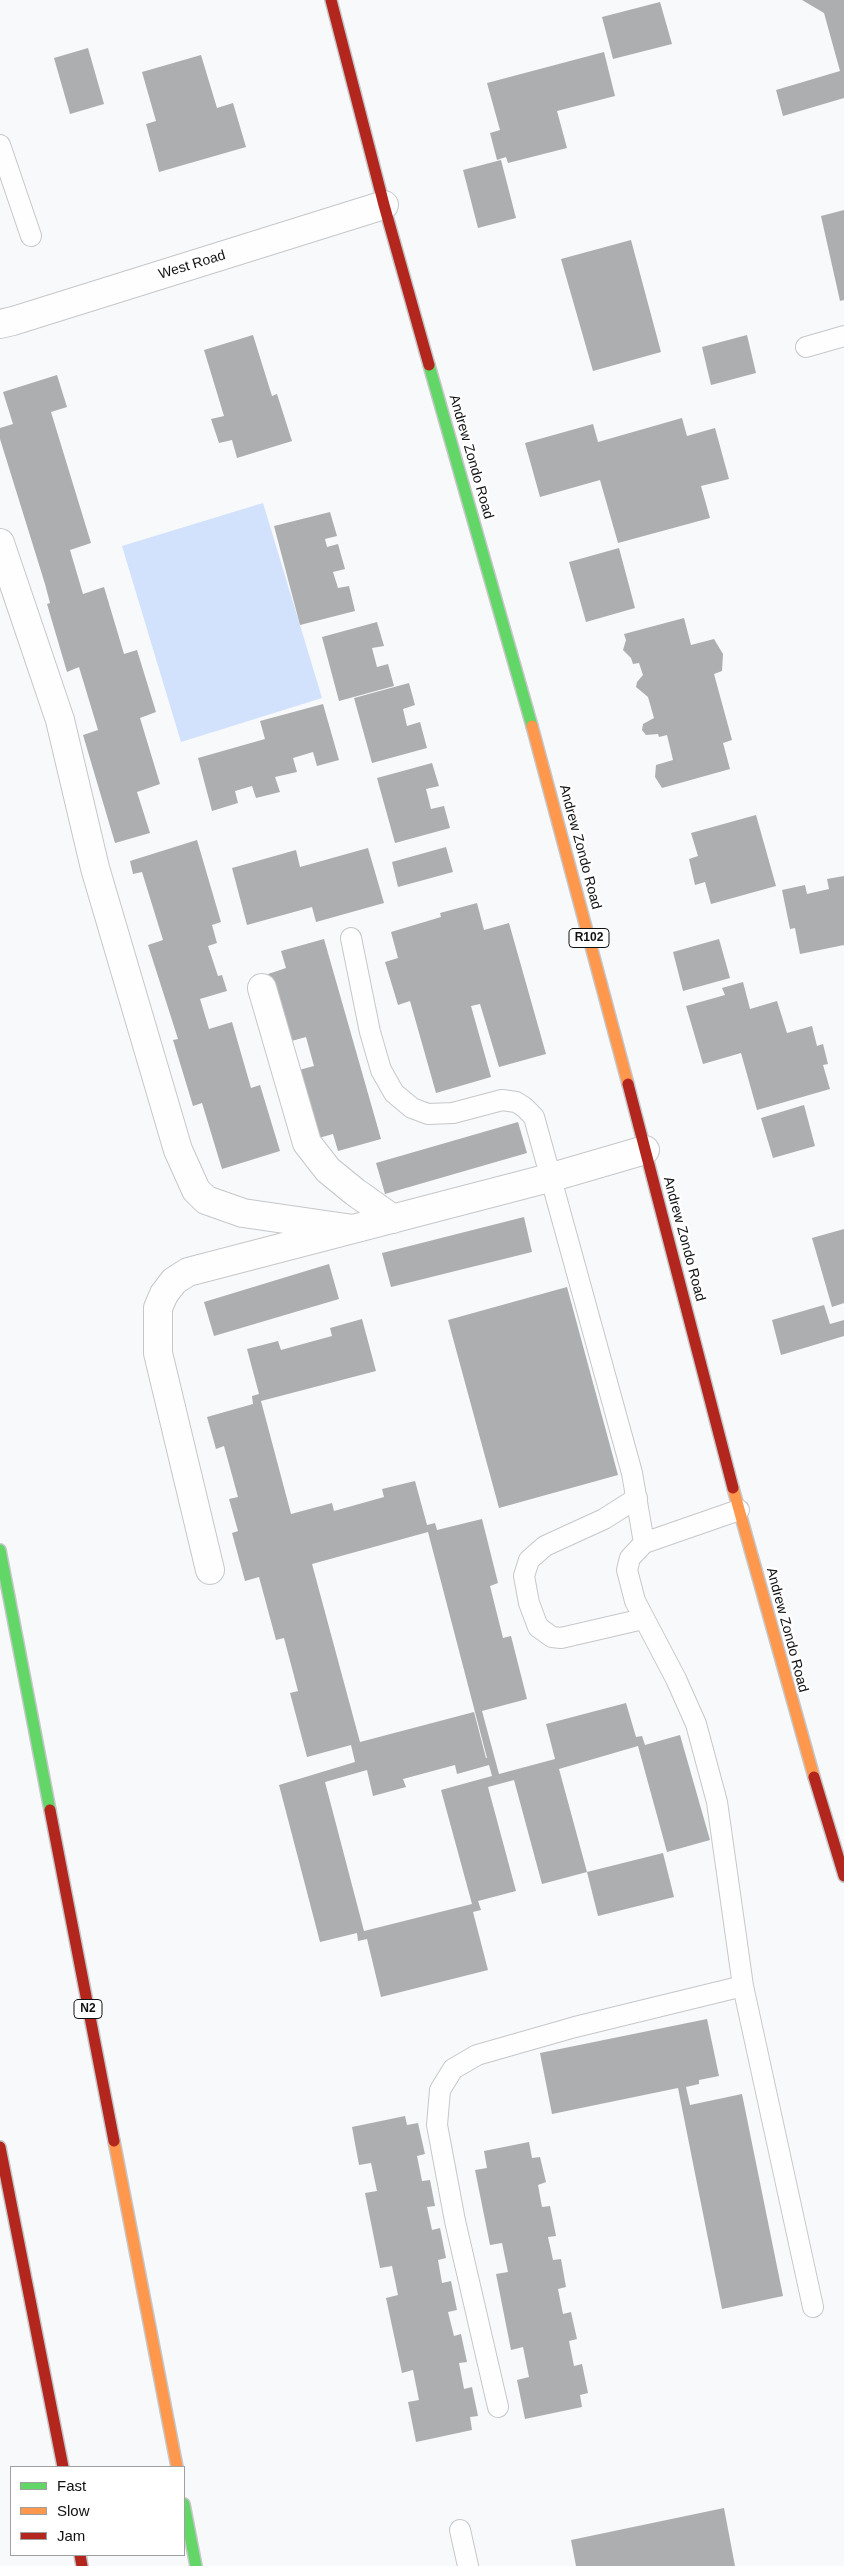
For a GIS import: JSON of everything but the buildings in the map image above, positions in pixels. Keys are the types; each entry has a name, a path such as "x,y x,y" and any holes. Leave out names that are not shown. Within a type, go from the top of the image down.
{"main road":[{"name":"Andrew Zondo Road","path":"331,0 384,205 565,844 739,1510 794,1710 844,1876"},
{"name":"N2","path":"0,1550 177,2466"},
{"path":"0,2147 63,2466"},
{"path":"185,2509 196,2566"}],"street":[{"name":"West Road","path":"0,324 384,205"},
{"path":"0,543 60,720 95,868 175,1141 196,1190 206,1200 243,1213 353,1229"},
{"path":"262,988 308,1143 328,1170 393,1219"},
{"path":"210,1570 158,1353 158,1308 164,1294 174,1281 188,1272 549,1178 645,1150"}],"lane":[{"path":"0,145 31,236"},
{"path":"806,347 844,336"},
{"path":"351,938 370,1032 381,1070 394,1093 412,1108 428,1114 453,1113 502,1100 516,1102 524,1106 534,1116 549,1178 610,1388 637,1498 644,1543"},
{"path":"637,1498 588,1527 545,1546 529,1560 524,1576 529,1603 538,1627 552,1637 561,1638 643,1619"},
{"path":"739,1510 644,1543 630,1558 628,1570 635,1601 676,1679 696,1724 717,1802 743,1986 813,2307"},
{"path":"498,2407 455,2221 437,2125 440,2090 453,2070 477,2055 585,2025 743,1986"},
{"path":"460,2530 468,2566"}],"shaded area":[{"path":"263,503 322,698 181,742 122,546"}],"traffic: fast":[{"path":"429,365 532,726"},
{"path":"0,1550 50,1810"},
{"path":"185,2509 196,2566"}],"traffic: slow":[{"path":"532,726 628,1084"},
{"path":"733,1488 814,1777"},
{"path":"114,2141 177,2466"}],"traffic: jam":[{"path":"331,0 384,205 429,365"},
{"path":"628,1084 733,1488"},
{"path":"814,1777 844,1876"},
{"path":"50,1810 114,2141"},
{"path":"0,2147 63,2466"},
{"path":"80,2556 82,2566"}]}
